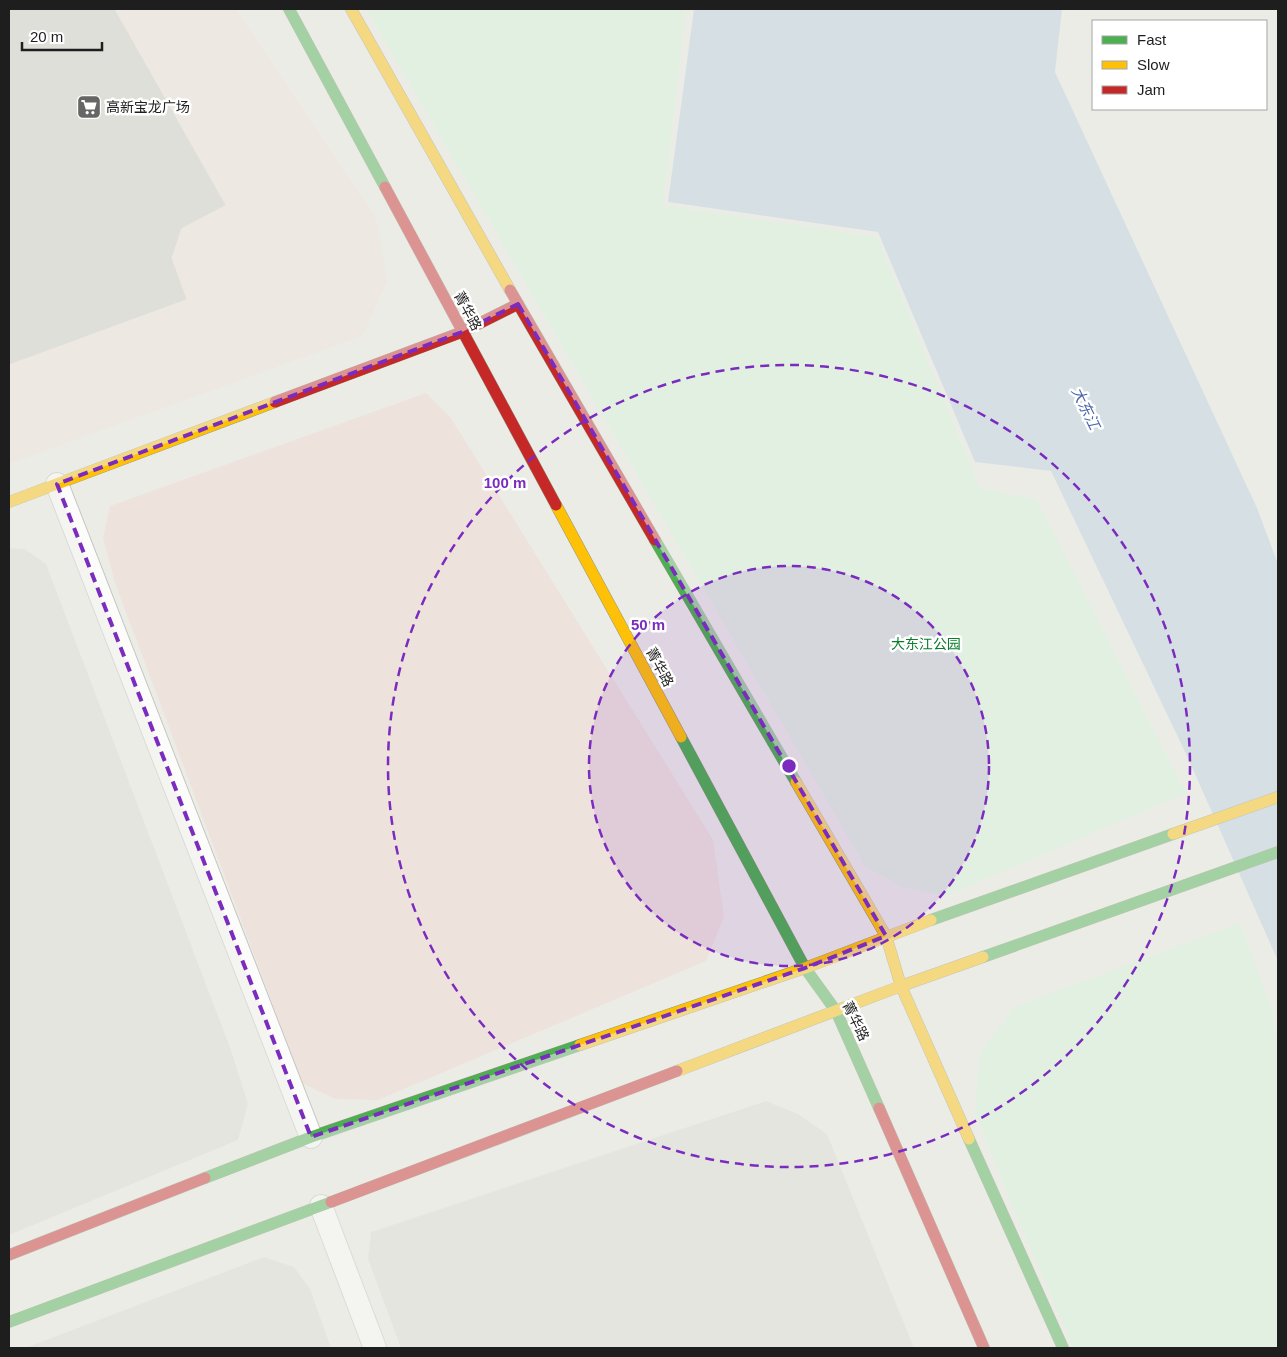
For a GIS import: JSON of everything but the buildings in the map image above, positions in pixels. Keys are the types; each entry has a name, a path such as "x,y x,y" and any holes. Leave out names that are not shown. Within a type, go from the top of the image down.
{"street":[{"name":"菁华路","path":"290,9 805,968 836,1011 984,1348"},
{"path":"351,9 518,304 886,936 901,986 1063,1348"},
{"path":"9,502 462,332 518,304"},
{"path":"56,484 311,1138"},
{"path":"9,1255 311,1138 805,968 886,936 1278,797"},
{"path":"9,1322 901,986 1278,852"},
{"path":"321,1206 375,1348"}],"highlighted area":[{"path":"518,304 886,936 805,968 311,1137 57,484 462,332"}],"shaded area":[{"path":"9,9 236,9 376,217 388,280 363,336 9,464"},
{"path":"426,393 451,418 713,840 724,917 706,961 378,1100 335,1099 302,1083 115,583 103,538 110,506"},
{"path":"9,548 25,549 46,564 231,1050 248,1104 238,1140 9,1235"},
{"path":"766,1101 798,1114 827,1134 914,1348 401,1348 368,1259 371,1232"},
{"path":"264,1257 294,1267 310,1289 331,1348 25,1348"}],"green space":[{"name":"大东江公园","path":"366,9 686,9 663,205 877,237 980,488 1037,500 1186,793 946,896 902,887 865,866"},
{"path":"1240,923 1272,1010 1278,1047 1278,1348 1073,1348 975,1112 980,1053 1014,1007"}],"water":[{"name":"大东江","path":"694,9 1062,9 1055,72 1257,508 1278,564 1278,961 1187,756 1051,471 975,462 878,232 668,202"}],"traffic: fast":[{"path":"289,9 385,187"},
{"path":"655,540 796,782"},
{"path":"681,737 805,968 836,1011 879,1108"},
{"path":"931,920 1173,834"},
{"path":"983,957 1278,852"},
{"path":"205,1178 311,1137 580,1045"},
{"path":"969,1139 1063,1348"},
{"path":"9,1322 331,1202"}],"traffic: slow":[{"path":"351,9 510,290"},
{"path":"9,502 275,402"},
{"path":"556,505 681,737"},
{"path":"796,782 886,936 901,986 969,1139"},
{"path":"1173,834 1278,797"},
{"path":"580,1045 805,968 931,920"},
{"path":"677,1071 983,957"}],"traffic: jam":[{"path":"385,187 556,505"},
{"path":"510,290 655,540"},
{"path":"275,402 462,332 518,304"},
{"path":"331,1202 677,1071"},
{"path":"879,1108 984,1348"},
{"path":"9,1255 205,1178"}],"place":[{"name":"高新宝龙广场","path":"89,107"}]}
